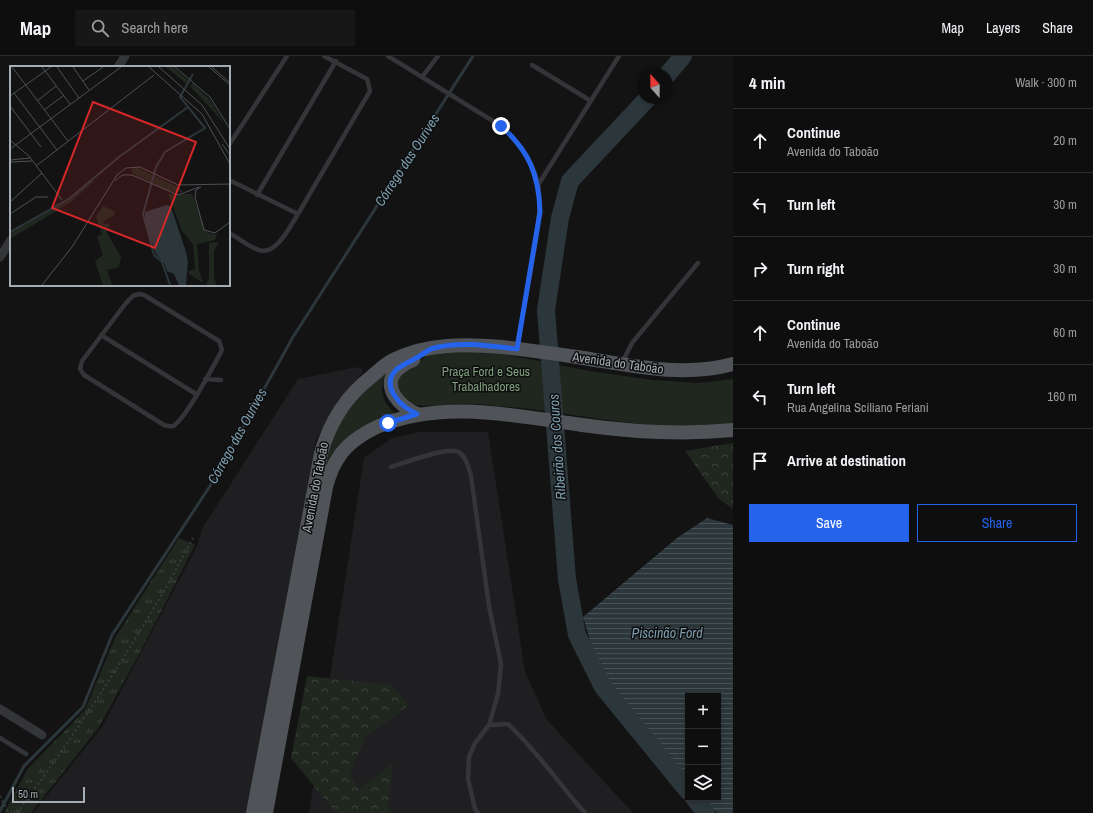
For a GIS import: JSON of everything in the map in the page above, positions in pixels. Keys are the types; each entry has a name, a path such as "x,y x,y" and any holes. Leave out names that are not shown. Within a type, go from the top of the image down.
{"main road":[{"name":"Avenida do Taboão","path":"253,813 320,460 327,432 339,410 358,386 387,372 397,369 432,348 475,344 522,349 622,365 671,370 730,366"},
{"path":"387,372 394,396 403,406 417,414"},
{"name":"Avenida do Taboão","path":"266,813 326,487 332,469 339,455 360,436 388,423 417,414 439,411 527,416 582,425 656,433 704,433 733,430"}],"street":[{"path":"119,66 125,56"},
{"path":"0,258 10,242"},
{"path":"0,709 42,735"}],"lane":[{"path":"230,143 286,56"},
{"path":"230,234 260,251 269,250 277,246 298,214 370,91 367,79 336,61 324,56"},
{"path":"388,56 501,126 517,140 527,155 538,185 540,212 522,349"},
{"path":"422,77 438,56"},
{"path":"538,185 618,56"},
{"path":"257,194 336,61"},
{"path":"532,65 591,101"},
{"path":"230,180 298,214"},
{"path":"622,365 632,343 698,263"},
{"path":"133,296 144,296 221,344 222,350 205,380 177,423 169,427 81,372 80,365 100,335 126,303 133,296"},
{"path":"100,335 196,394"},
{"path":"205,380 221,380"},
{"path":"391,467 445,451 455,451 462,455 466,461 471,476 489,606 501,664 498,694 489,725 475,743 469,757 468,779 475,809 478,813"},
{"path":"489,725 508,724 528,743 557,782 585,813"},
{"path":"0,738 26,754"}],"path":[{"path":"17,813 79,728 148,616 193,538"},
{"path":"0,796 8,812 12,813"}],"shaded area":[{"path":"357,367 363,370 362,373 337,403 316,440 250,813 33,813 102,727 196,548 203,527 298,379"},
{"path":"420,432 488,432 525,672 547,720 633,813 309,813 364,458 392,438"}],"green space":[{"name":"Praça Ford e Seus Trabalhadores","path":"444,351 487,351 589,371 653,380 701,383 733,379 733,423 703,426 673,426 615,421 527,409 483,405 465,404 426,406 406,402 396,384 400,377 416,362"},
{"path":"386,374 382,386 383,397 389,407 398,416 322,471 341,414 378,376"},
{"path":"733,443 733,509 719,499 685,451"},
{"path":"179,538 195,545 143,647 99,727 31,813 4,813 27,770 85,710 115,638"},
{"path":"307,676 391,685 409,705 365,737 350,774 358,789 393,764 388,805 392,813 336,813 291,758"}],"water":[{"name":"Piscinão Ford","path":"707,518 733,525 733,813 717,813 707,801 721,801 721,693 685,693 685,776 615,691 593,651 583,617 677,538"}],"waterway":[{"name":"Córrego das Ourives","path":"0,811 24,766 83,707 112,635 210,486 293,337 473,56"},
{"name":"Ribeirão dos Couros","path":"673,68 683,56"},
{"name":"Ribeirão dos Couros","path":"642,104 570,181 560,218 546,310 567,579 577,635 603,687 685,787"},
{"name":"Ribeirão dos Couros","path":"696,801 706,813"}],"route":[{"path":"388,423 417,414 408,410 394,396 391,382 392,376 397,369 432,348 475,344 517,349 540,212 540,198 538,185 527,155 517,140 501,126"}]}
